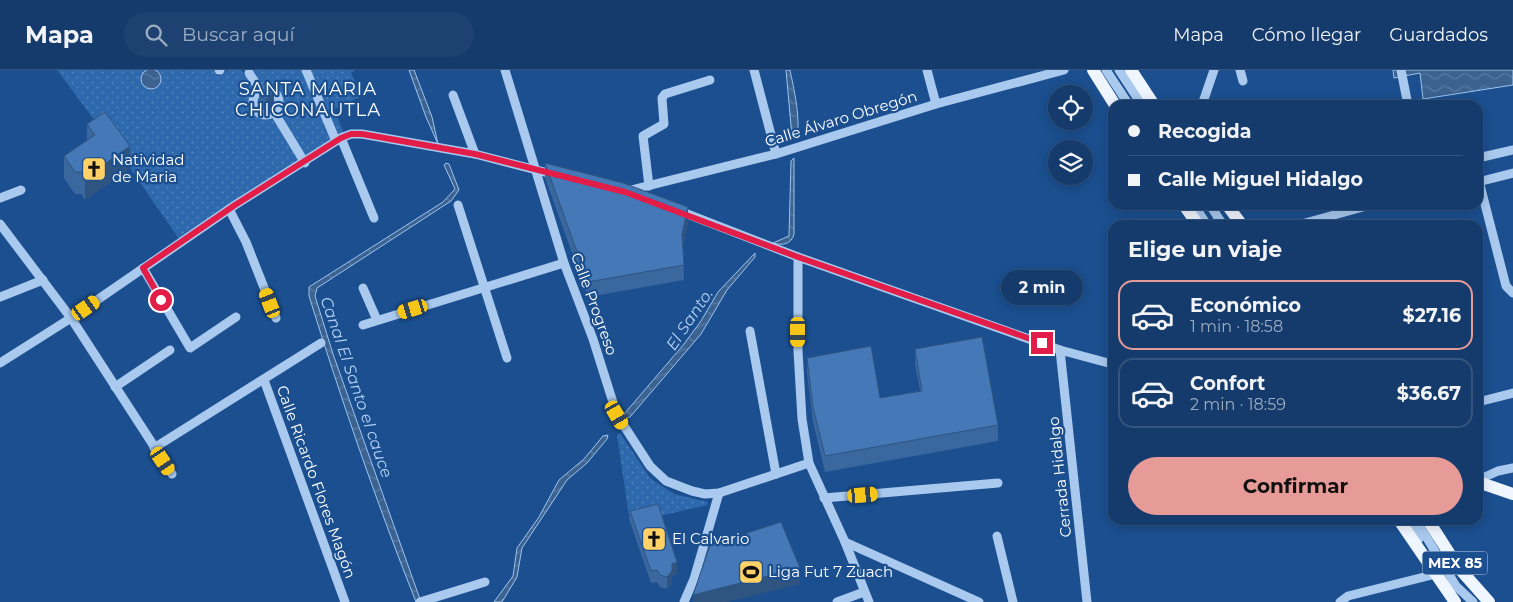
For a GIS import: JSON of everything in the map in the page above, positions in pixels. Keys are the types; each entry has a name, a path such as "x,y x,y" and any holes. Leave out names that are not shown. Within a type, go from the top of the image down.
{"main road":[{"path":"1093,70 1112,100"},
{"path":"1130,70 1151,100"},
{"path":"1483,483 1513,494"},
{"name":"MEX 85","path":"1402,525 1455,602"},
{"name":"MEX 85","path":"1431,525 1458,567 1489,602"}],"street":[{"path":"306,70 374,218"},
{"name":"Calle Progreso","path":"505,70 564,263 593,339 617,415 645,458 666,480 699,493 719,493 809,463"},
{"path":"754,70 776,154"},
{"path":"928,70 936,104"},
{"name":"Calle Álvaro Obregón","path":"641,197 620,191 648,186 776,154 936,104 1064,70"},
{"path":"1106,70 1126,100"},
{"path":"1118,70 1139,100"},
{"path":"1204,100 1214,70"},
{"path":"1240,70 1243,81"},
{"path":"1401,70 1407,100"},
{"path":"249,73 260,90"},
{"path":"648,186 643,136 664,124 662,98 665,94 710,80"},
{"path":"271,89 278,95 279,104 274,112 262,114 255,110 253,98 260,90 271,89"},
{"path":"453,95 475,154"},
{"path":"274,112 305,163"},
{"path":"0,363 71,318 229,209 351,134 362,134 475,154 568,179"},
{"path":"1483,157 1513,150"},
{"path":"1483,180 1513,173"},
{"path":"0,198 22,190"},
{"path":"1483,200 1506,286 1513,293"},
{"path":"458,205 486,287 507,358"},
{"path":"665,206 798,257 1060,350 1108,363"},
{"path":"229,209 246,242 276,318"},
{"path":"1316,220 1352,210"},
{"path":"1,226 71,318 172,474"},
{"path":"798,257 798,351 802,419 809,463 845,542 868,602"},
{"path":"363,325 564,263"},
{"path":"143,268 190,348 236,317"},
{"path":"0,296 43,280"},
{"path":"364,288 377,320"},
{"path":"750,331 776,474"},
{"path":"264,380 321,343"},
{"path":"115,387 170,350"},
{"name":"Cerrada Hidalgo","path":"1060,350 1087,602"},
{"name":"Calle Ricardo Flores Magón","path":"154,448 264,380 345,602"},
{"path":"1483,401 1513,393"},
{"path":"1483,478 1498,471 1513,468"},
{"path":"824,498 998,483"},
{"path":"684,602 694,579 719,493"},
{"path":"1410,525 1461,602"},
{"path":"1419,525 1456,586 1474,602"},
{"path":"997,536 1013,602"},
{"path":"845,542 979,602"},
{"path":"1340,602 1348,596 1436,574"},
{"path":"423,601 485,582"},
{"path":"837,602 864,592"},
{"path":"957,592 959,602"}],"shaded area":[{"path":"57,70 213,70 218,76 228,70 241,70 245,76 253,70 355,70 351,73 362,96 334,109 345,136 183,245 130,168"},
{"path":"620,433 650,478 674,494 708,502 707,505 630,523 617,435"}],"water":[{"path":"147,69 155,69 161,75 161,83 155,89 147,89 141,83 141,75"},
{"path":"409,70 414,70 432,117 438,144 426,117"},
{"path":"786,70 790,70 797,106 798,125 795,139 792,137"},
{"path":"1393,70 1513,70 1513,85 1423,99 1420,73 1394,78"},
{"path":"794,158 794,234 789,242 776,244 773,243 789,236 791,161"},
{"path":"446,163 449,164 459,190 451,201 317,288 315,296 333,354 421,602 416,602 346,411 309,296 309,287 443,202 455,189 444,165"},
{"path":"755,253 755,257 727,290 701,334 630,417 624,419 625,413 684,344 701,321 718,292"},
{"path":"608,435 607,439 587,463 567,480 522,548 517,577 502,602 494,602 513,576 517,548 539,517 559,480 584,459 603,436"}],"building":[{"path":"267,83 274,91 267,99 261,97 259,92 260,86"},
{"path":"105,112 130,146 85,178 81,172 75,172 64,156 95,135 87,124"},
{"path":"545,163 623,183 688,207 682,234 684,265 588,282"},
{"path":"982,337 998,425 825,456 813,407 807,358 871,346 880,398 922,391 915,349"},
{"name":"El Calvario","path":"658,504 677,562 672,564 672,571 667,577 660,575 657,570 651,571 630,511"},
{"name":"Liga Fut 7 Zuach","path":"781,522 800,568 693,595 710,545"}],"place":[{"name":"Natividad de Maria","path":"94,169"},
{"name":"El Calvario","path":"654,539"},
{"name":"Liga Fut 7 Zuach","path":"751,572"}],"district":[{"name":"SANTA MARIA CHICONAUTLA","path":"308,99"}],"route":[{"path":"161,300 143,268 235,205 305,163 341,138 351,134 362,134 475,154 625,192 798,257 1042,343"}],"water label":[{"name":"El Santo.","path":"689,319"},
{"name":"Canal El Santo el cauce","path":"357,387"}]}
